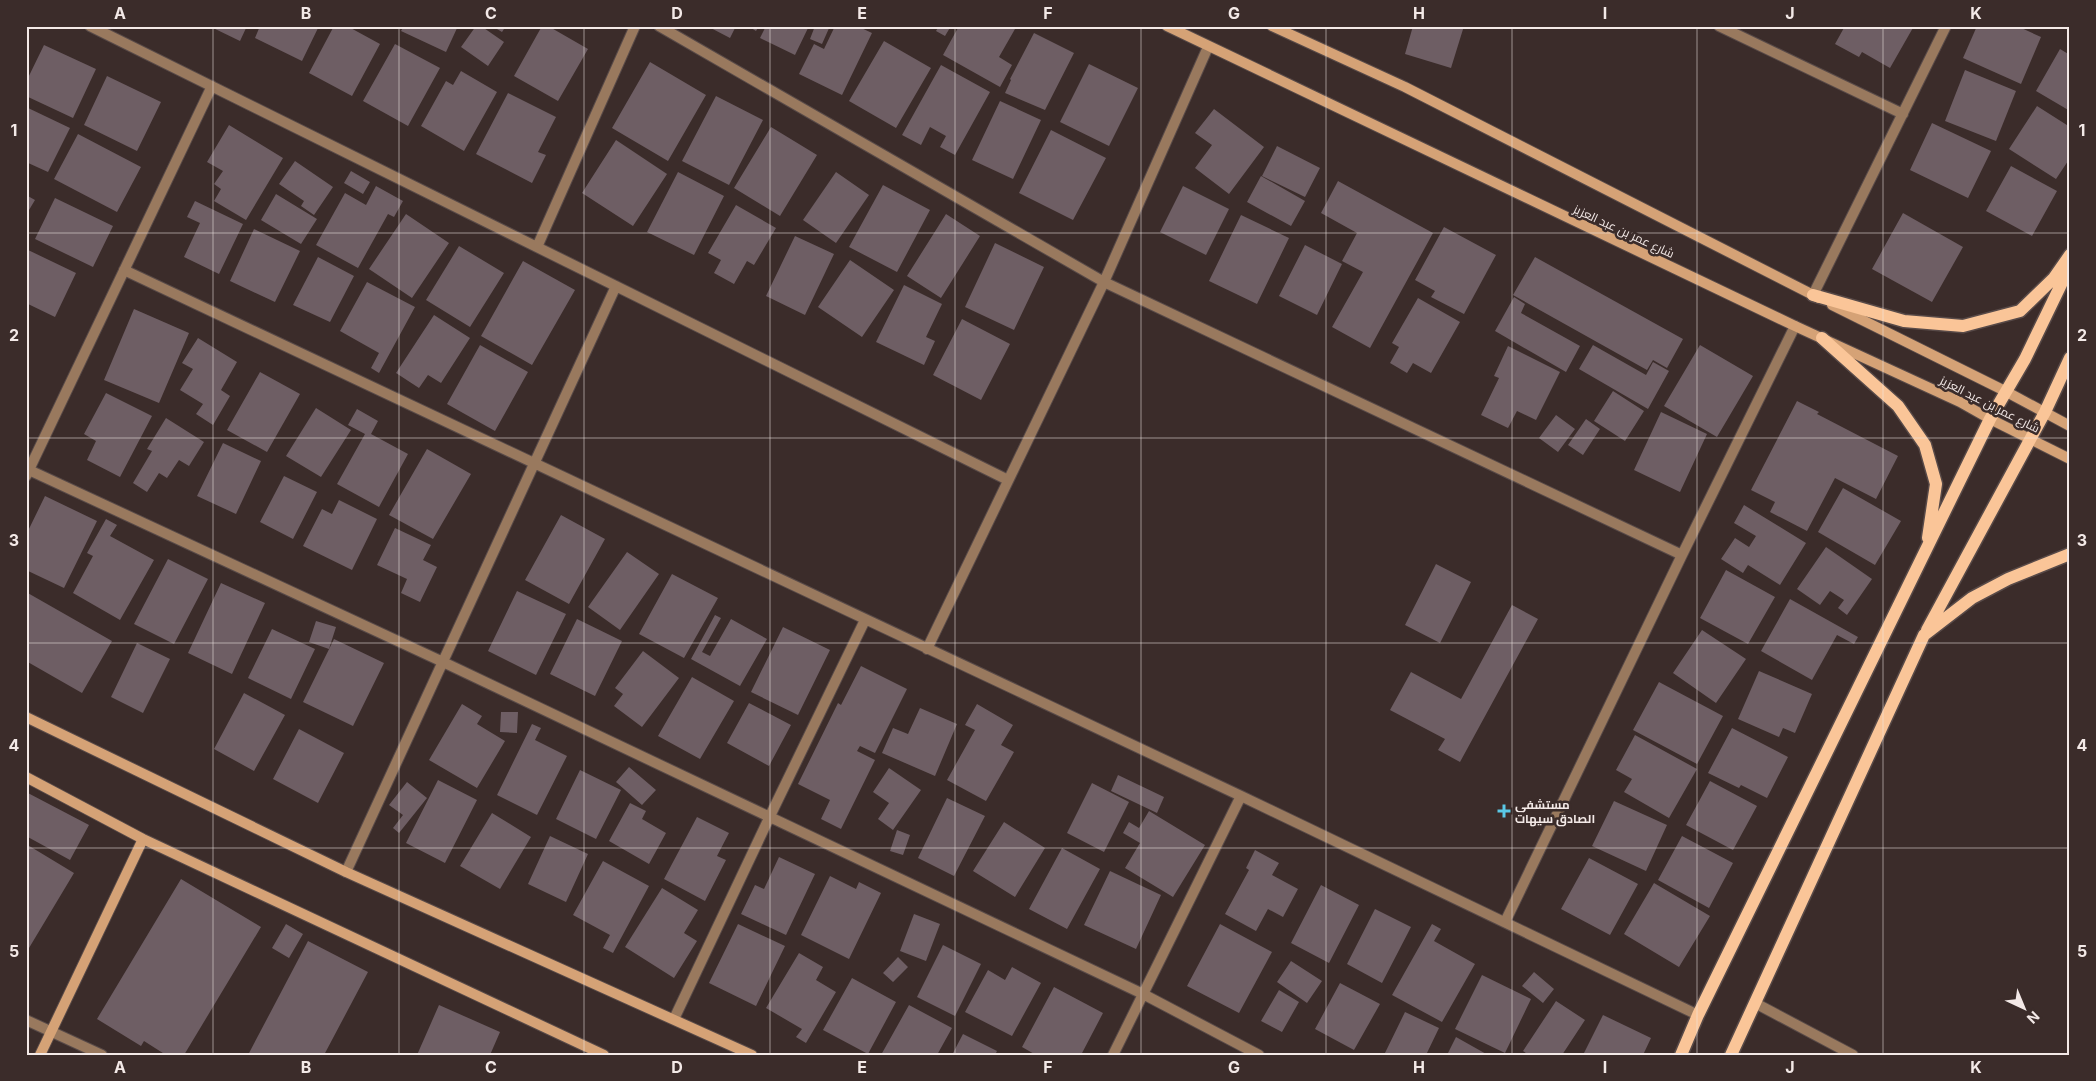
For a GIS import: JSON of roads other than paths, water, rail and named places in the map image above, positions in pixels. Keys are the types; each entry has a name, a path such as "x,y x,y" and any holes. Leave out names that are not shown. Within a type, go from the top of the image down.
{"main road":[{"name":"شارع عمر بن عبد العزيز","path":"1167,26 1795,326 1960,402 2070,459"},
{"path":"1272,26 1405,87 2005,391 2070,426"},
{"path":"1813,295 1904,321 1963,326 2020,311 2054,278 2070,255"},
{"path":"1681,1055 1698,1016 1990,419 2025,359 2070,266"},
{"path":"1822,338 1898,406 1925,445 1936,484 1926,551"},
{"path":"1732,1055 1924,635 2045,412 2070,358"},
{"path":"1924,635 1972,598 2008,579 2070,554"},
{"path":"26,718 346,872 752,1055"},
{"path":"26,777 143,839 604,1055"},
{"path":"40,1055 143,839"}],"street":[{"path":"90,26 1008,480"},
{"path":"537,247 636,26"},
{"path":"658,26 1104,282 1682,554"},
{"path":"1719,26 1903,114"},
{"path":"1813,295 1946,26"},
{"path":"927,649 1104,282 1208,47"},
{"path":"212,86 28,473 443,662 770,816 1143,994 1259,1055"},
{"path":"124,270 1241,796 1698,1016"},
{"path":"346,872 616,286"},
{"path":"1505,922 1682,554 1795,326"},
{"path":"674,1020 865,620"},
{"path":"1112,1055 1241,796"},
{"path":"1755,1003 1854,1055"},
{"path":"26,1020 102,1055"}],"place":[{"name":"مستشفى الصادق سيهات","path":"1504,811"}]}
